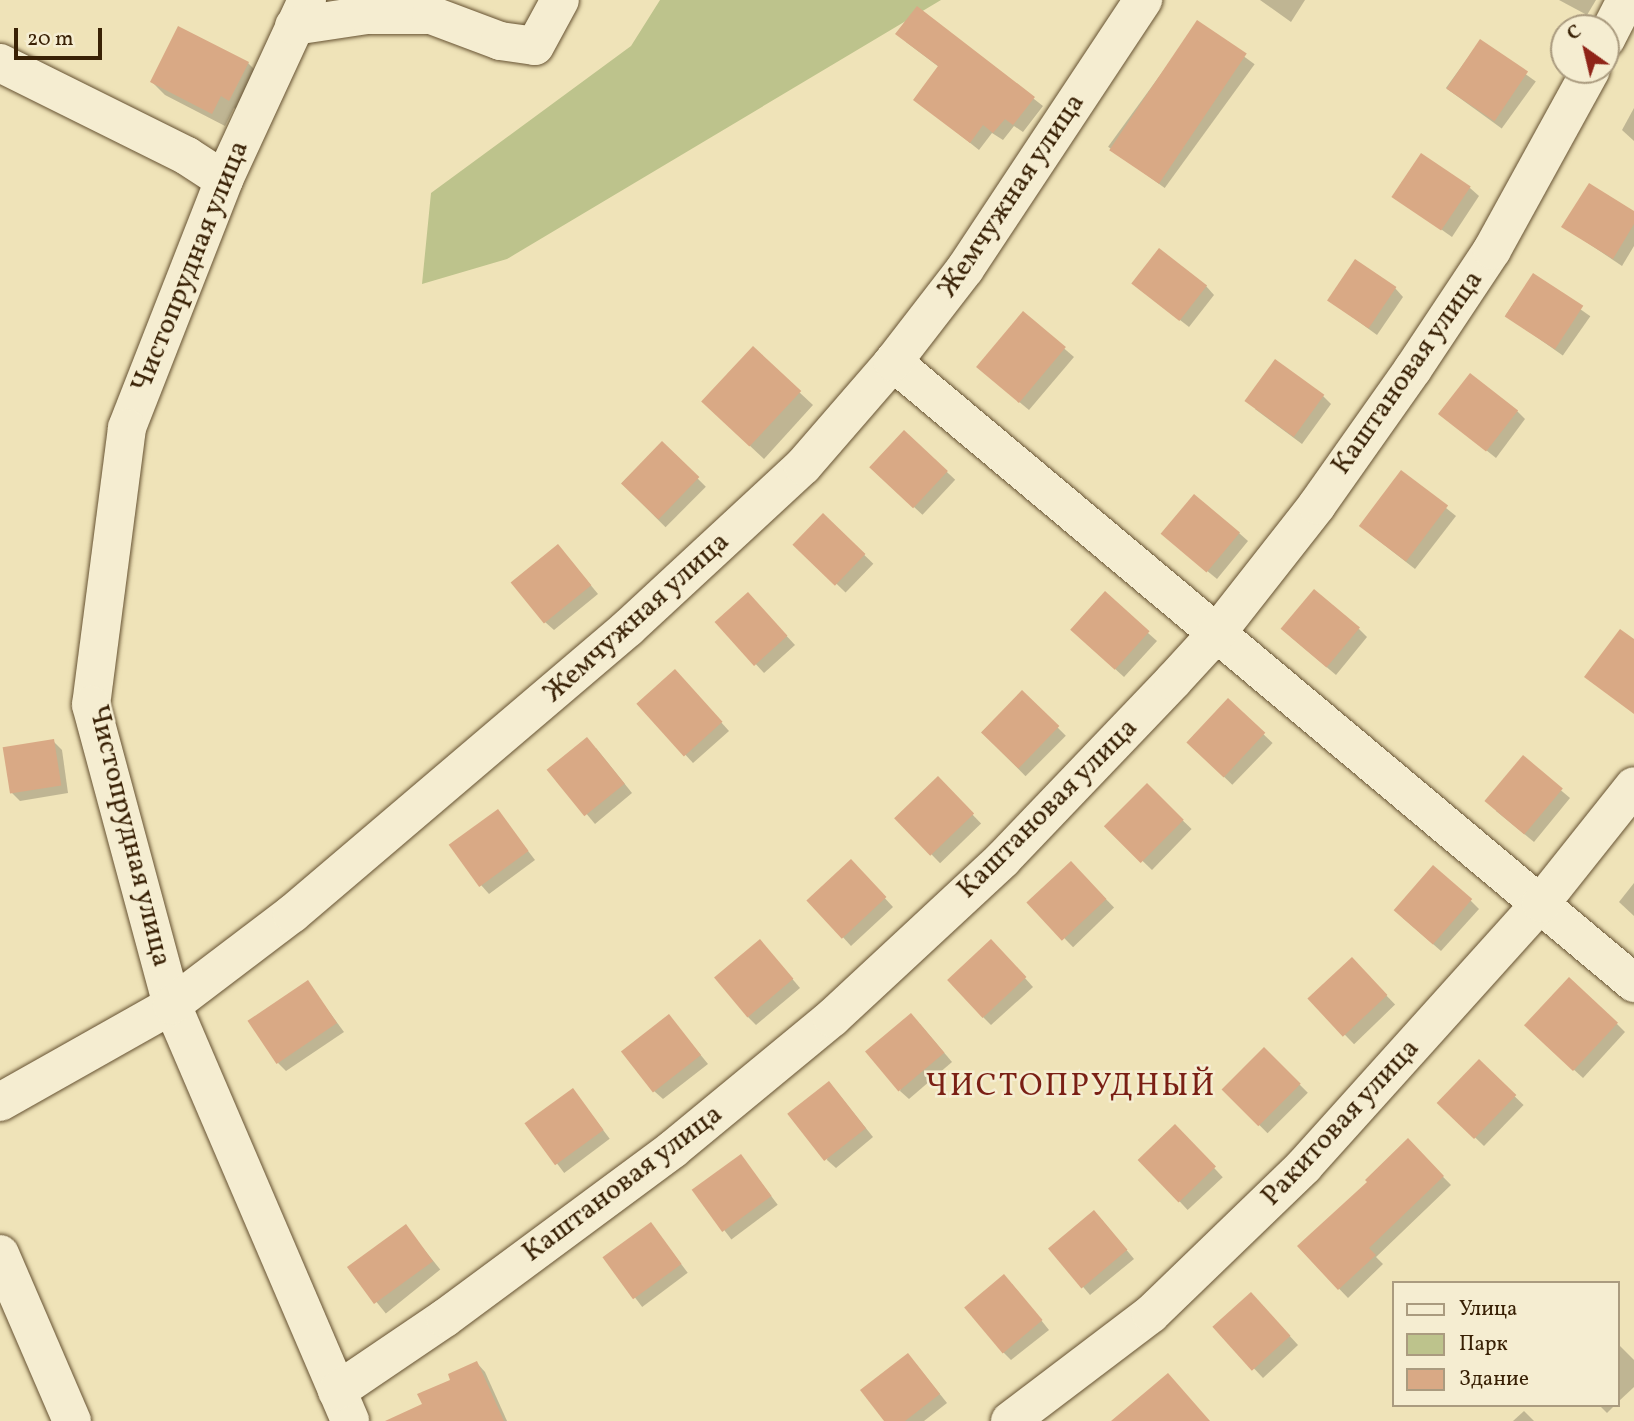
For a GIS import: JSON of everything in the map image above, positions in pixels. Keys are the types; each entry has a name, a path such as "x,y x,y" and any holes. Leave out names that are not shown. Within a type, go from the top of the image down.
{"street":[{"path":"301,13 431,15 500,41 535,46 560,0"},
{"name":"Жемчужная улица","path":"0,1102 172,1005 292,914 628,628 803,466 893,362 965,270 1143,0"},
{"name":"Чистопрудная улица","path":"301,13 224,180 127,428 91,705 172,1005 343,1406"},
{"path":"0,63 187,156 224,180"},
{"name":"Каштановая улица","path":"343,1406 445,1318 673,1149 832,1018 1003,859 1216,634 1317,505 1413,369 1492,250 1583,84"},
{"path":"893,362 1634,983"},
{"name":"Ракитовая улица","path":"1010,1421 1151,1314 1223,1248 1304,1166 1541,904 1634,786"},
{"path":"0,1254 72,1421"}],"green space":[{"path":"660,0 941,0 507,259 422,284 431,193 631,46"}],"building":[{"path":"917,6 1035,97 1013,125 1005,119 993,133 983,125 970,143 913,100 938,66 895,34"},
{"path":"1197,20 1247,54 1159,184 1109,150"},
{"path":"178,26 249,62 229,101 221,96 212,114 150,82"},
{"path":"1480,39 1528,71 1495,121 1446,89"},
{"path":"1421,153 1471,187 1441,230 1391,197"},
{"path":"1589,183 1634,211 1634,224 1613,259 1561,227"},
{"path":"1159,248 1207,286 1179,321 1131,283"},
{"path":"1355,259 1396,287 1368,328 1327,300"},
{"path":"1533,273 1583,306 1555,349 1505,317"},
{"path":"1023,311 1066,347 1019,403 976,367"},
{"path":"753,346 801,391 749,447 701,402"},
{"path":"1275,359 1324,395 1294,437 1244,401"},
{"path":"1470,373 1518,411 1486,452 1438,414"},
{"path":"904,430 948,471 913,508 869,467"},
{"path":"662,441 699,477 658,520 621,483"},
{"path":"1401,470 1448,506 1406,561 1359,526"},
{"path":"1194,494 1240,533 1207,572 1161,534"},
{"path":"823,513 865,554 835,586 792,545"},
{"path":"558,544 591,585 544,624 511,582"},
{"path":"1314,589 1360,628 1327,667 1281,629"},
{"path":"1105,591 1150,631 1115,670 1070,630"},
{"path":"748,592 787,636 754,666 715,622"},
{"path":"1620,629 1634,639 1634,714 1584,677"},
{"path":"675,669 723,722 684,757 636,704"},
{"path":"1022,690 1059,726 1018,769 981,732"},
{"path":"1228,698 1265,733 1224,777 1186,743"},
{"path":"587,737 625,784 584,816 547,770"},
{"path":"54,739 61,785 10,794 3,747"},
{"path":"1523,755 1563,788 1524,834 1484,801"},
{"path":"938,776 974,813 930,856 894,818"},
{"path":"1147,783 1184,820 1141,863 1104,826"},
{"path":"498,809 529,851 479,887 449,845"},
{"path":"851,859 886,897 842,939 806,901"},
{"path":"1071,861 1106,899 1062,941 1026,903"},
{"path":"1433,865 1472,899 1433,944 1394,910"},
{"path":"760,939 793,979 747,1017 714,978"},
{"path":"991,939 1026,977 983,1018 947,980"},
{"path":"1352,957 1387,995 1343,1037 1307,999"},
{"path":"1569,977 1618,1023 1573,1071 1524,1025"},
{"path":"308,980 337,1023 277,1064 247,1021"},
{"path":"911,1013 944,1053 898,1091 865,1052"},
{"path":"669,1014 701,1055 653,1093 621,1052"},
{"path":"1264,1047 1301,1084 1258,1126 1222,1089"},
{"path":"1479,1059 1516,1095 1474,1139 1437,1103"},
{"path":"829,1081 866,1128 824,1161 787,1114"},
{"path":"573,1088 604,1130 555,1165 524,1123"},
{"path":"1175,1124 1216,1166 1179,1203 1138,1160"},
{"path":"1408,1138 1444,1176 1369,1248 1376,1255 1338,1290 1297,1246 1367,1182 1365,1180"},
{"path":"741,1154 772,1196 722,1232 692,1190"},
{"path":"1094,1210 1127,1250 1081,1288 1048,1249"},
{"path":"651,1222 682,1264 633,1299 602,1257"},
{"path":"406,1224 433,1261 374,1304 347,1267"},
{"path":"1004,1274 1043,1320 1003,1353 964,1307"},
{"path":"1251,1292 1290,1336 1252,1371 1212,1327"},
{"path":"908,1353 940,1394 905,1421 884,1421 860,1390"},
{"path":"477,1361 504,1421 385,1421 422,1404 417,1394 450,1380 448,1374"},
{"path":"1168,1373 1210,1421 1111,1421"}],"district":[{"name":"ЧИСТОПРУДНЫЙ","path":"1071,1087"}]}
